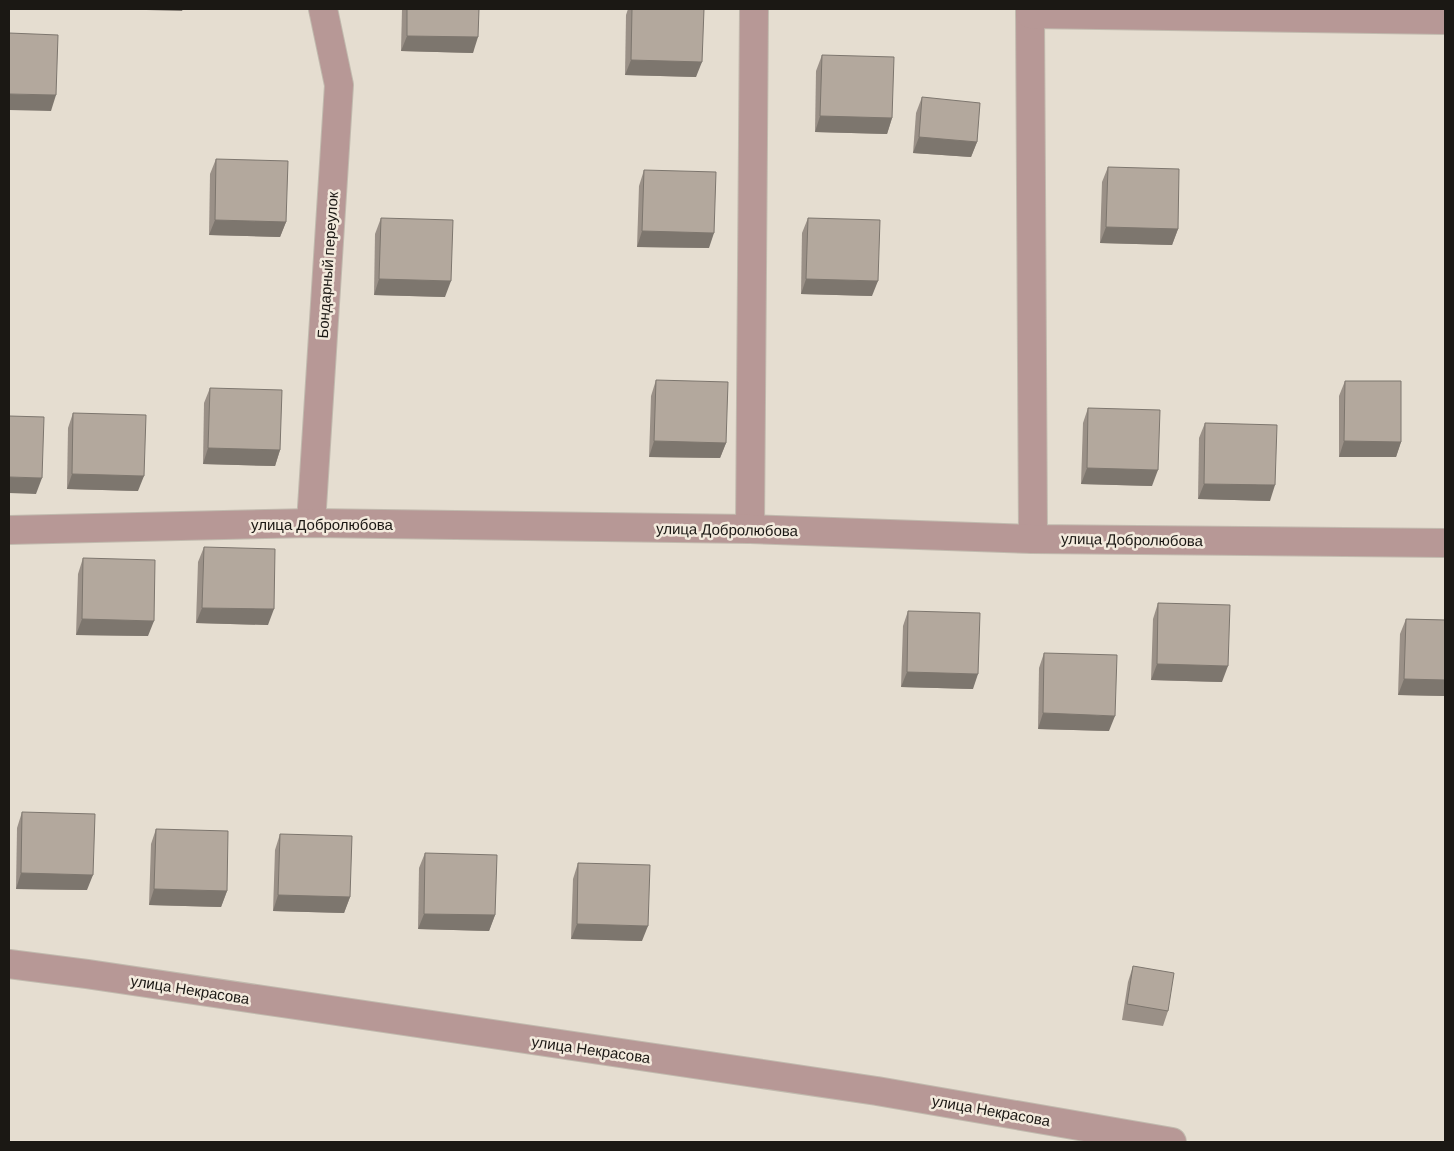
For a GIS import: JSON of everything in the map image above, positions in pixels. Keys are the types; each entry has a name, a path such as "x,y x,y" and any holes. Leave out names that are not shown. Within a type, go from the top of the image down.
{"street":[{"name":"Бондарный переулок","path":"312,523 340,85 323,9"},
{"path":"750,529 754,9"},
{"path":"1034,539 1030,12 1445,20"},
{"name":"улица Добролюбова","path":"9,530 312,523 750,529 1034,539 1445,543"},
{"name":"улица Некрасова","path":"9,964 877,1091 1172,1142"}],"building":[{"path":"407,9 479,9 478,37 407,36"},
{"path":"632,9 704,9 702,62 631,60"},
{"path":"9,33 58,35 56,95 9,94"},
{"path":"822,55 894,57 892,118 820,116"},
{"path":"922,97 980,103 977,142 919,137"},
{"path":"216,159 288,161 286,222 215,220"},
{"path":"1108,167 1179,169 1178,229 1106,227"},
{"path":"644,170 716,172 714,233 642,231"},
{"path":"381,218 453,220 451,281 379,279"},
{"path":"808,218 880,220 878,281 806,279"},
{"path":"656,380 728,382 726,443 654,441"},
{"path":"1345,381 1401,381 1401,442 1344,441"},
{"path":"210,388 282,390 280,450 208,448"},
{"path":"1088,408 1160,410 1158,470 1087,468"},
{"path":"73,413 146,415 144,476 72,474"},
{"path":"9,416 44,417 42,478 9,477"},
{"path":"1205,423 1277,425 1275,485 1204,484"},
{"path":"204,547 275,549 274,609 202,608"},
{"path":"83,558 155,560 154,621 82,619"},
{"path":"1158,603 1230,605 1228,666 1157,664"},
{"path":"908,611 980,613 978,674 907,672"},
{"path":"1406,619 1445,620 1445,680 1404,679"},
{"path":"1044,653 1117,655 1115,716 1043,713"},
{"path":"22,812 95,814 93,875 21,873"},
{"path":"156,829 228,831 227,891 154,889"},
{"path":"280,834 352,836 350,897 278,895"},
{"path":"425,853 497,855 495,915 424,914"},
{"path":"578,863 650,865 648,926 577,924"},
{"path":"1133,966 1174,973 1168,1011 1127,1004"}]}
